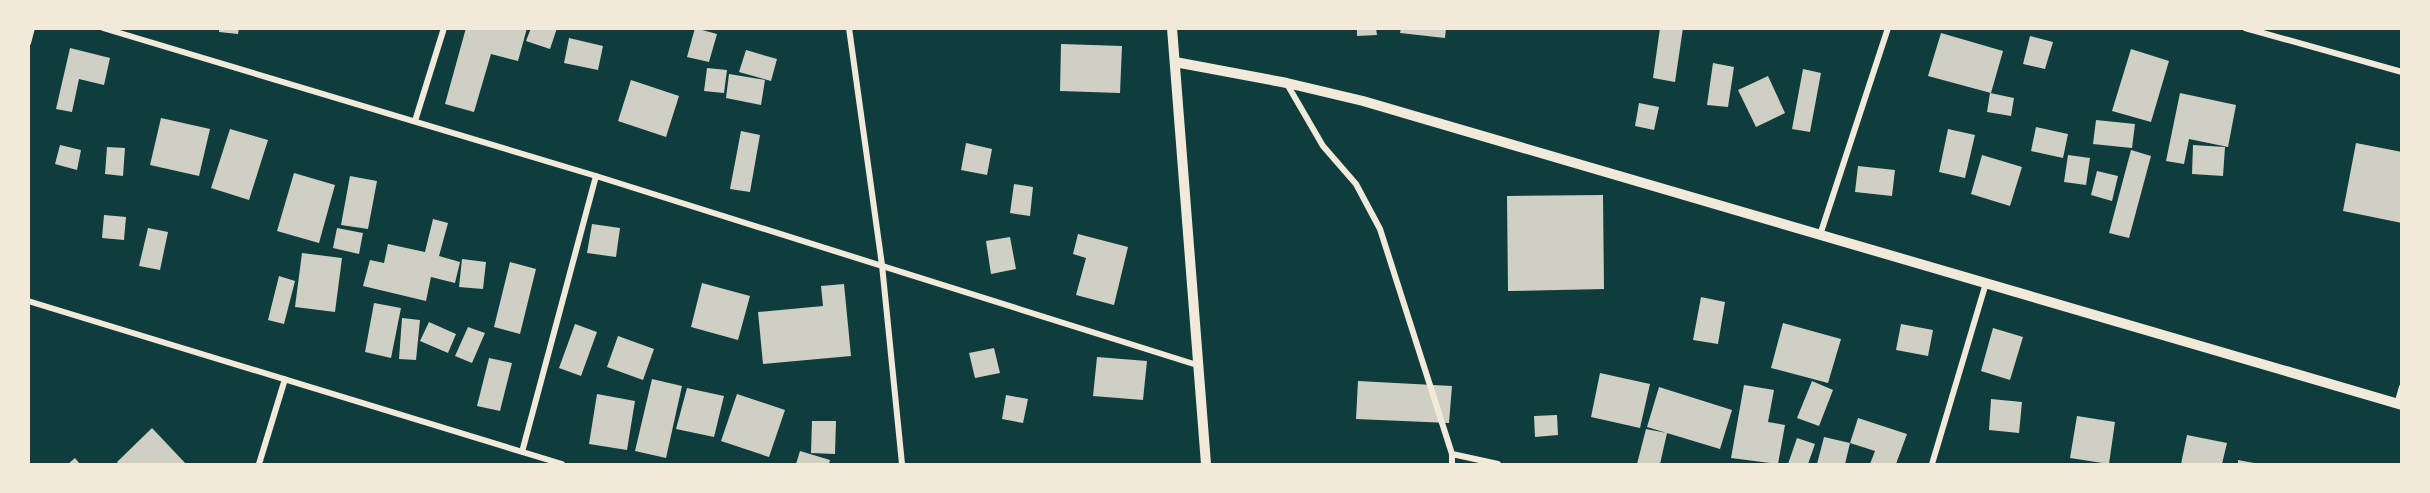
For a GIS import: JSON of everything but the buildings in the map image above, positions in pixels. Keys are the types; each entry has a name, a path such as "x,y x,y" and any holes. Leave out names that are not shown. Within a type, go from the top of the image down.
{"street":[{"path":"28,43 32,28"},
{"path":"103,28 596,176 1197,364"},
{"path":"415,121 444,28"},
{"path":"849,28 882,265 902,465"},
{"path":"1172,28 1206,465"},
{"path":"1820,235 1888,28"},
{"path":"2245,28 2402,72"},
{"path":"2272,28 2273,37"},
{"path":"1176,62 1287,83 1363,101 2399,405 2402,387"},
{"path":"1287,83 1323,146 1356,184 1380,229 1452,454 1452,465"},
{"path":"522,452 596,176"},
{"path":"1932,465 1986,283"},
{"path":"28,301 562,465"},
{"path":"259,465 285,379"},
{"path":"1452,454 1497,465"}]}
